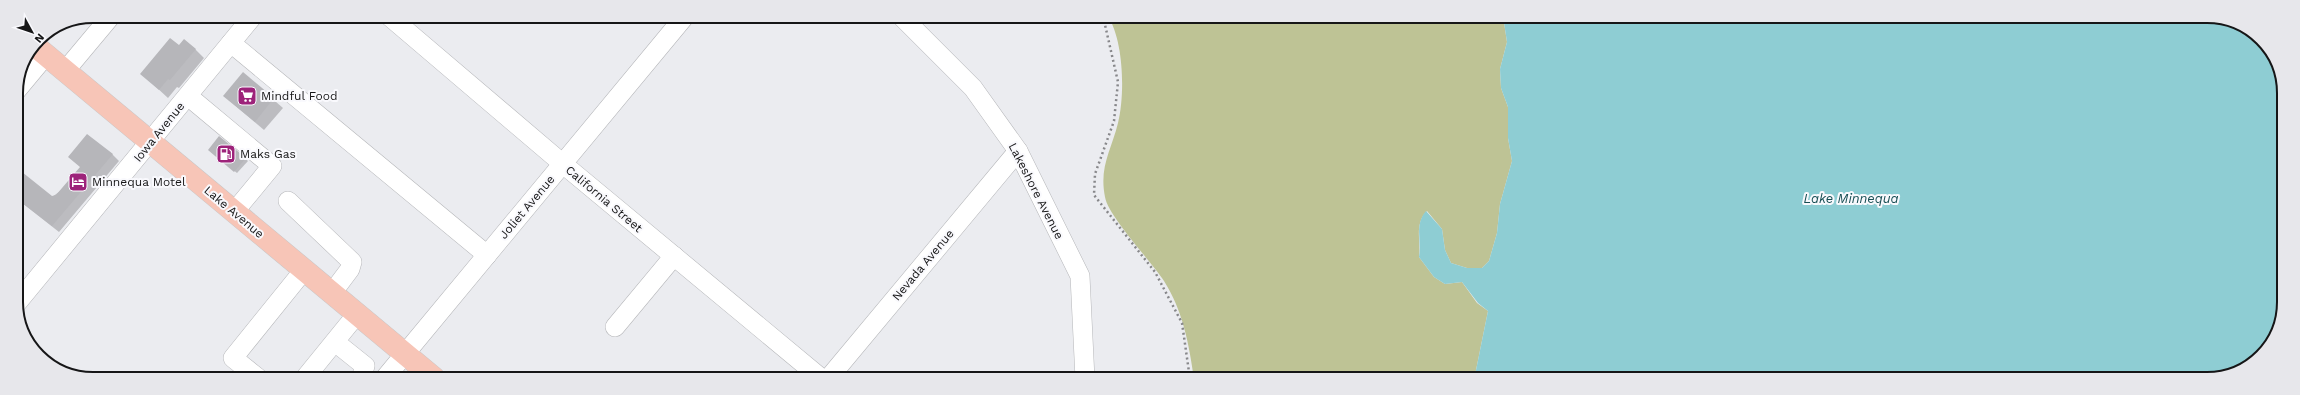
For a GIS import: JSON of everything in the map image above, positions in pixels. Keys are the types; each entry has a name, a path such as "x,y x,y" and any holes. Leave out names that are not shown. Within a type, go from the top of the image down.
{"main road":[{"name":"Lake Avenue","path":"42,52 427,372"}],"street":[{"path":"65,71 105,23"},
{"name":"Iowa Avenue","path":"23,296 247,23"},
{"name":"California Street","path":"397,23 563,164 815,372"},
{"name":"Joliet Avenue","path":"390,372 679,23"},
{"name":"Lakeshore Avenue","path":"909,23 973,88 1018,151 1080,276 1085,372"},
{"path":"231,43 487,255"},
{"path":"25,75 39,52"},
{"path":"188,96 272,166 234,212"},
{"name":"Nevada Avenue","path":"834,372 1018,151"},
{"path":"288,201 352,262 350,269 332,293"},
{"path":"615,327 674,256"},
{"path":"250,372 233,358 304,270"},
{"path":"310,372 357,314"},
{"path":"335,342 365,366 363,372"}],"path":[{"path":"1105,23 1118,82 1114,122 1095,174 1094,195 1155,272 1182,323 1189,372"}],"green space":[{"path":"1111,23 1504,23 1507,42 1500,69 1501,88 1508,107 1508,138 1512,161 1500,204 1497,233 1489,261 1482,268 1467,268 1451,263 1445,250 1442,229 1427,211 1423,216 1419,227 1419,257 1434,277 1445,284 1462,282 1477,303 1488,311 1476,372 1193,372 1181,316 1171,292 1158,272 1122,227 1108,205 1105,197 1105,168 1118,123 1122,98 1122,69"}],"water":[{"name":"Lake Minnequa","path":"1504,23 2207,23 2225,25 2234,28 2253,40 2263,50 2272,66 2276,79 2277,302 2270,333 2263,345 2242,363 2230,368 2207,372 1476,372 1488,311 1478,303 1462,282 1445,284 1434,277 1419,257 1419,227 1422,216 1426,211 1442,229 1445,250 1451,263 1467,268 1482,268 1489,261 1497,233 1500,204 1512,161 1508,138 1508,107 1501,88 1500,69 1507,42"}],"building":[{"path":"170,38 179,45 184,39 196,49 170,80 168,79 159,90 140,74"},
{"path":"243,72 274,98 255,122 223,96"},
{"name":"Minnequa Motel","path":"87,134 113,154 52,226 23,204 23,173 52,196 56,195 80,167 68,157"},
{"path":"219,136 246,158 234,172 208,150"}],"place":[{"name":"Mindful Food","path":"247,96"},
{"name":"Maks Gas","path":"226,154"},
{"name":"Minnequa Motel","path":"78,182"}]}
